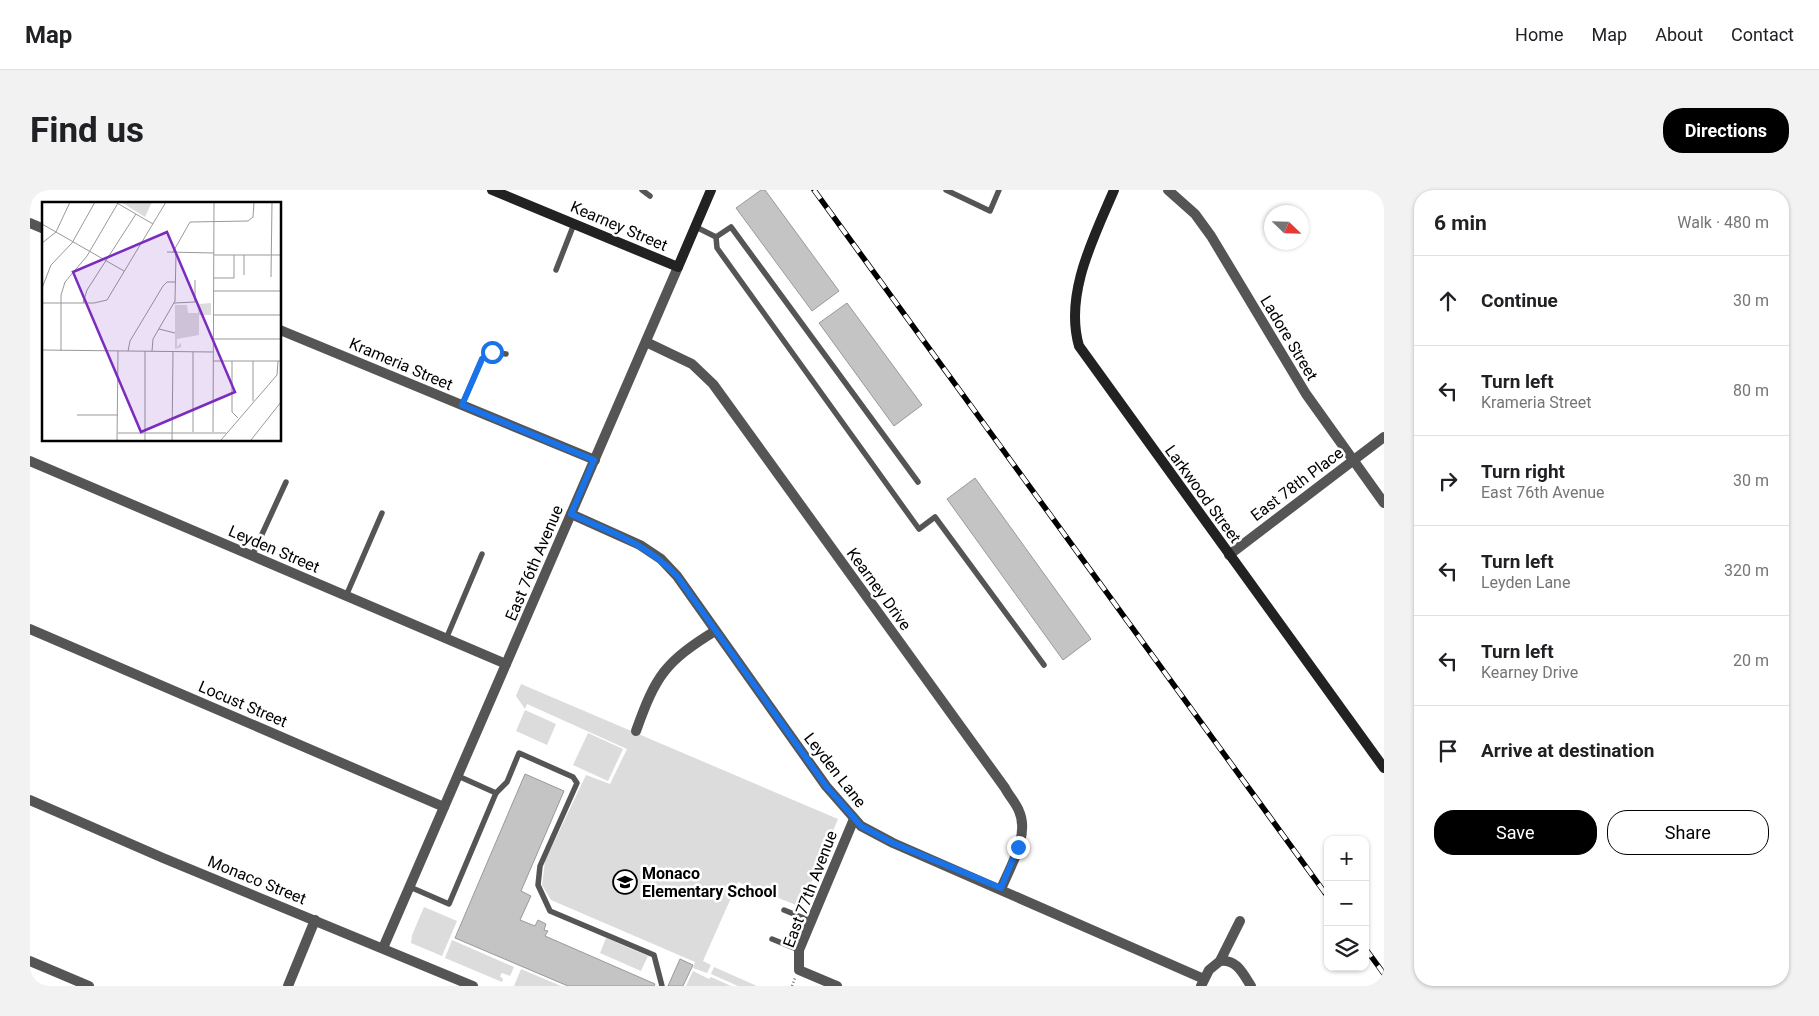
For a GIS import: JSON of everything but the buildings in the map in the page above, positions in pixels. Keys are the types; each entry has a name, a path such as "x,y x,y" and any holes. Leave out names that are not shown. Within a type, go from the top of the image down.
{"street":[{"name":"Kearney Street","path":"492,190 678,267"},
{"name":"East 76th Avenue","path":"383,948 711,190"},
{"name":"Larkwood Street","path":"1114,190 1086,260 1079,291 1074,329 1079,346 1384,768"},
{"name":"Ladore Street","path":"1168,190 1194,214 1210,236 1306,394 1384,503"},
{"path":"30,223 42,228"},
{"name":"Krameria Street","path":"281,330 594,460"},
{"name":"Kearney Drive","path":"646,342 678,355 692,364 713,384 1020,811 1023,832 1001,888"},
{"name":"East 78th Place","path":"1229,555 1384,437"},
{"name":"Leyden Street","path":"30,460 506,664"},
{"name":"Leyden Lane","path":"571,514 640,545 661,559 677,576 826,786 854,819 867,830 1148,954 1202,983"},
{"name":"Locust Street","path":"30,629 444,807"},
{"path":"636,731 652,690 665,669 689,647 715,630"},
{"name":"Monaco Street","path":"30,800 163,858 473,986"},
{"name":"East 77th Avenue","path":"837,986 799,970 799,950 854,819"},
{"path":"288,986 315,920"},
{"path":"1202,983 1209,970 1220,961 1240,921"},
{"path":"30,961 89,986"},
{"path":"1220,961 1232,962 1237,966 1251,986"}],"lane":[{"path":"642,190 650,196"},
{"path":"946,190 990,211 999,190"},
{"path":"556,270 574,224"},
{"path":"696,227 716,238"},
{"path":"716,238 730,227 918,482"},
{"path":"716,238 717,248 919,530 935,517 1044,665"},
{"path":"462,405 482,359 492,352 506,354"},
{"path":"252,556 286,482"},
{"path":"346,596 382,513"},
{"path":"446,639 482,554"},
{"path":"410,887 449,904 496,793 507,782 519,753 573,777 577,783 540,866 538,885 550,911 654,955 662,986"},
{"path":"458,776 496,793"},
{"path":"784,910 811,921"},
{"path":"772,938 799,950"}],"shaded area":[{"path":"521,684 838,819 801,907 738,882 703,961 711,965 707,973 693,968 695,962 551,900 542,885 545,861 586,775 610,784 627,749 527,704 525,709 516,696"},
{"path":"525,710 556,724 547,745 516,731"},
{"path":"588,733 623,749 608,781 573,765"},
{"path":"424,907 457,921 442,956 411,943 412,935"},
{"path":"606,938 648,956 641,971 600,953"},
{"path":"452,940 514,967 510,976 502,973 500,976 503,979 502,982 445,958"},
{"path":"714,967 757,986 738,986 711,974"},
{"path":"521,969 561,986 514,986"},
{"path":"693,971 709,979 711,977 731,986 686,986"}],"railway":[{"path":"814,190 1324,891"},
{"path":"1369,953 1384,974"}],"place":[{"name":"Monaco Elementary School","path":"625,882"}],"route":[{"path":"492,352 482,359 462,405 594,460 571,514 640,545 661,559 677,576 826,786 861,826 893,843 1001,888 1018,847"}]}
